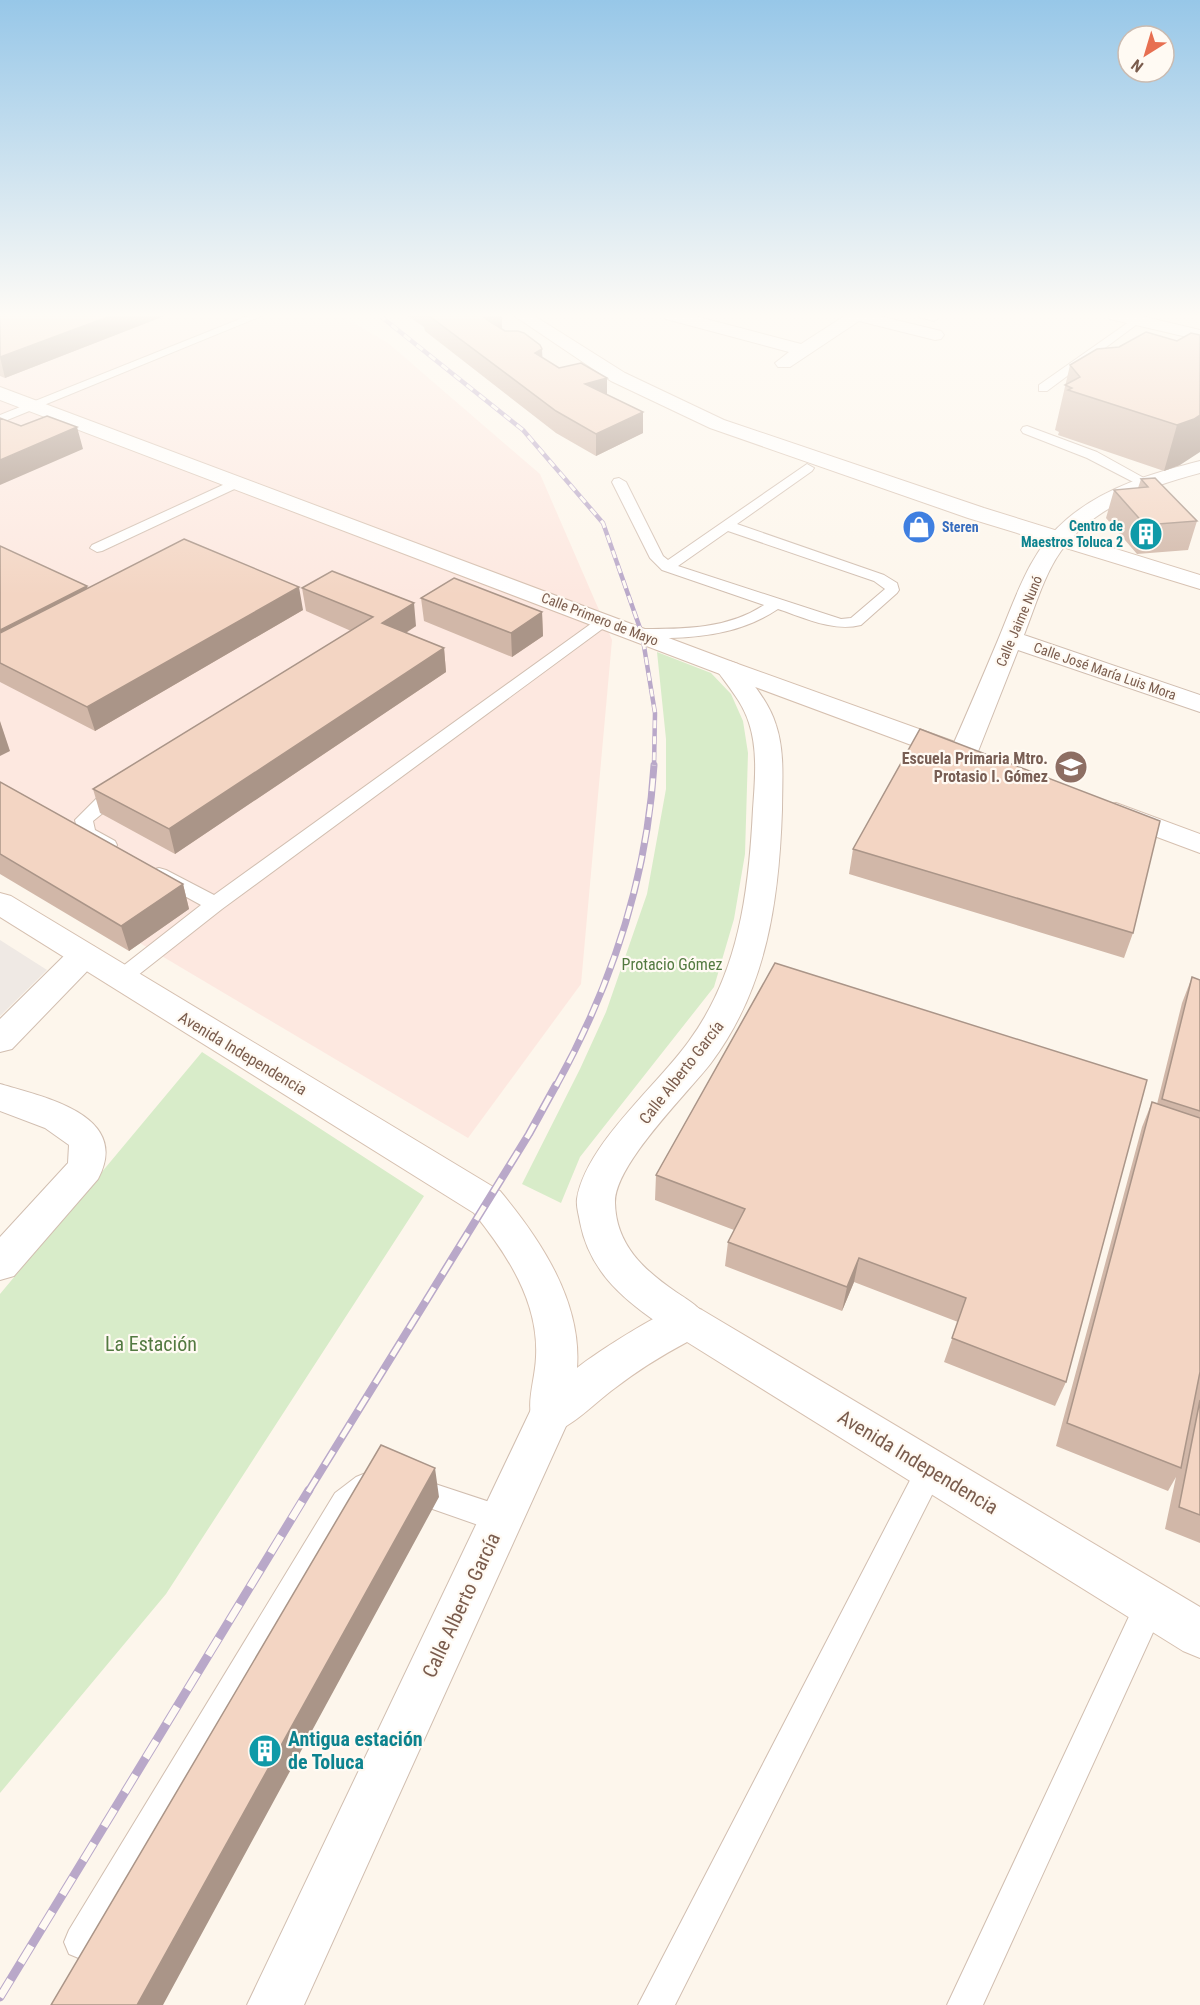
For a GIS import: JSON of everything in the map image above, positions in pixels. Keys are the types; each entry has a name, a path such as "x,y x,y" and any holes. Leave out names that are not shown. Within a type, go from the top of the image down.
{"main road":[{"name":"Calle Primero de Mayo","path":"43,409 642,634 729,669 974,758"},
{"path":"651,409 710,435 807,468 910,501 976,513"},
{"path":"681,409 757,439 976,513 1200,582"},
{"name":"Calle Jaime Nunó","path":"974,758 1011,639 1038,574 1059,539 1084,516 1132,493 1200,466"},
{"name":"Calle José María Luis Mora","path":"1011,639 1200,704"},
{"name":"Calle Alberto García","path":"638,1287 617,1267 600,1236 596,1200 605,1171 700,1052 727,1012 741,981 756,928 766,852 769,769 765,729 750,699 729,669"},
{"path":"1092,803 1200,844"},
{"name":"Avenida Independencia","path":"0,903 487,1202"},
{"path":"0,1040 84,955"},
{"path":"0,1097 71,1126 84,1137 88,1149 85,1169 0,1264"},
{"name":"Calle Alberto García","path":"275,2005 550,1415 557,1353 551,1311 531,1260 506,1223 487,1202"},
{"name":"Avenida Independencia","path":"638,1287 688,1322 1200,1635"},
{"path":"550,1415 600,1375 643,1345 688,1322"}],"lane":[{"path":"0,419 25,409"},
{"path":"1027,430 1092,455 1132,493"},
{"path":"666,567 807,468"},
{"path":"97,548 238,482"},
{"path":"618,482 647,541 657,558 666,567 774,605 828,621 848,624 862,617 889,594 892,586 879,578 725,525"},
{"path":"642,634 690,633 727,628 748,622 774,605"},
{"path":"121,978 215,904 604,621"},
{"path":"121,853 86,833 84,820 102,803 131,784"},
{"path":"148,868 215,904"},
{"path":"656,2005 930,1470"},
{"path":"81,1942 345,1503 366,1486 403,1486 501,1519"},
{"path":"965,2005 1151,1604"}],"shaded area":[{"path":"0,409 464,409 540,474 612,640 581,984 468,1138 0,860"},
{"path":"0,940 47,970 0,1016"}],"green space":[{"name":"Protacio Gómez","path":"657,652 711,673 731,694 743,721 748,753 745,854 734,919 714,987 580,1157 561,1203 522,1184 606,1012 647,894 666,789 666,739"},
{"name":"La Estación","path":"202,1052 424,1196 166,1594 0,1793 0,1294"}],"building":[{"path":"553,409 636,409 643,412 596,434"},
{"path":"1126,409 1200,409 1200,415 1177,425"},
{"path":"47,416 77,427 0,460 0,418 21,426"},
{"path":"1155,478 1197,521 1145,525 1114,490 1148,487 1141,479"},
{"path":"184,539 299,587 87,707 0,663 0,633"},
{"path":"0,546 87,586 0,630"},
{"path":"332,571 414,603 382,623 444,648 169,829 93,789 373,617 302,588"},
{"path":"454,578 542,612 511,633 421,598"},
{"path":"920,729 1160,821 1133,933 853,849"},
{"path":"0,782 183,884 121,926 0,854"},
{"path":"775,963 1147,1080 1066,1382 952,1338 966,1298 859,1258 847,1287 728,1242 745,1209 656,1175"},
{"path":"1192,977 1200,980 1200,1111 1162,1099"},
{"path":"1152,1102 1200,1118 1200,1372 1181,1468 1067,1423"},
{"path":"1200,1400 1200,1515 1179,1507"},
{"name":"Antigua estación de Toluca","path":"381,1445 435,1468 137,2005 51,2005"}],"railway":[{"path":"496,409 523,430 603,523 642,634 655,713 654,767"},
{"path":"556,1086 594,1010 623,931 643,849 654,765"},
{"path":"308,1492 529,1134 556,1085"},
{"path":"0,1997 309,1490"}],"place":[{"name":"Steren","path":"919,527"},
{"name":"Centro de Maestros Toluca 2","path":"1146,534"},
{"name":"Escuela Primaria Mtro. Protasio I. Gómez","path":"1071,767"},
{"name":"Antigua estación de Toluca","path":"265,1751"}]}
